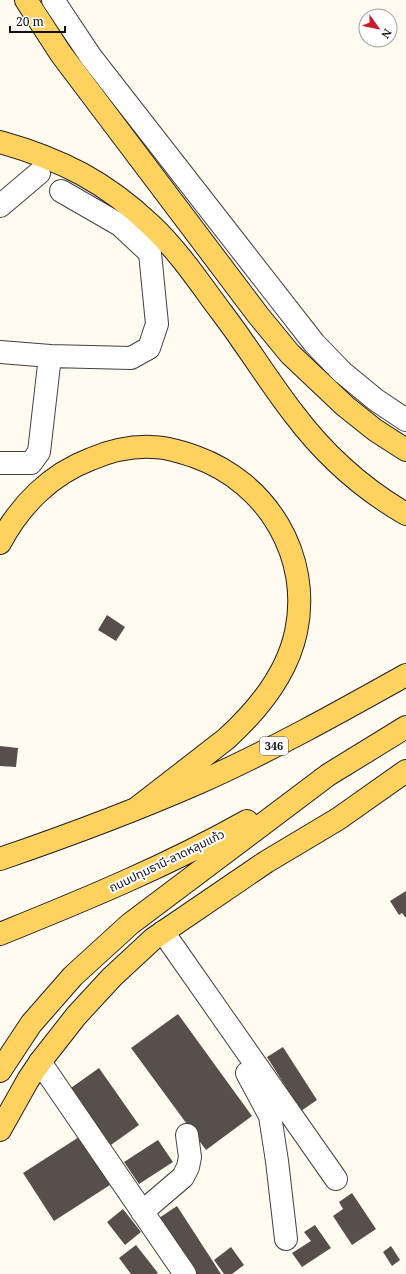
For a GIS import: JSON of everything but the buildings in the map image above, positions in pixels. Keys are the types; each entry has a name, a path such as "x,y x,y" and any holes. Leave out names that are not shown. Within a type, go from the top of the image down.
{"main road":[{"path":"26,0 61,54 258,315 290,354 345,406 375,430 406,450"},
{"path":"0,142 39,154 76,170 107,188 153,226 198,280 294,415 326,451 368,489 406,514"},
{"path":"0,543 23,508 37,492 57,476 78,463 114,450 153,447 169,449 216,465 256,495 278,522 292,553 296,568 299,597 299,611 295,634 287,659 265,697 253,713 226,739 137,808 0,859"},
{"name":"346","path":"137,808 199,782 300,733 406,675"},
{"path":"0,1071 31,1024 73,976 130,924 328,775 406,727"},
{"path":"0,1130 25,1085 40,1062 76,1016 112,977 153,939 266,862 338,819 406,772"},
{"name":"ถนนปทุมธานี-ลาดหลุมแก้ว","path":"0,934 90,898 156,868 220,836 328,775"}],"street":[{"path":"52,0 92,57 314,343 342,372 376,400 406,420"},
{"path":"0,206 39,173"},
{"path":"0,352 50,356 131,358 149,348 157,324 150,253 120,225 61,191"},
{"path":"0,463 31,463 39,452 50,356"},
{"path":"163,932 336,1179"},
{"path":"242,1045 243,1066 270,1116 286,1239"},
{"path":"40,1062 185,1274"},
{"path":"142,1212 183,1177 188,1167 190,1157 187,1135"}]}
